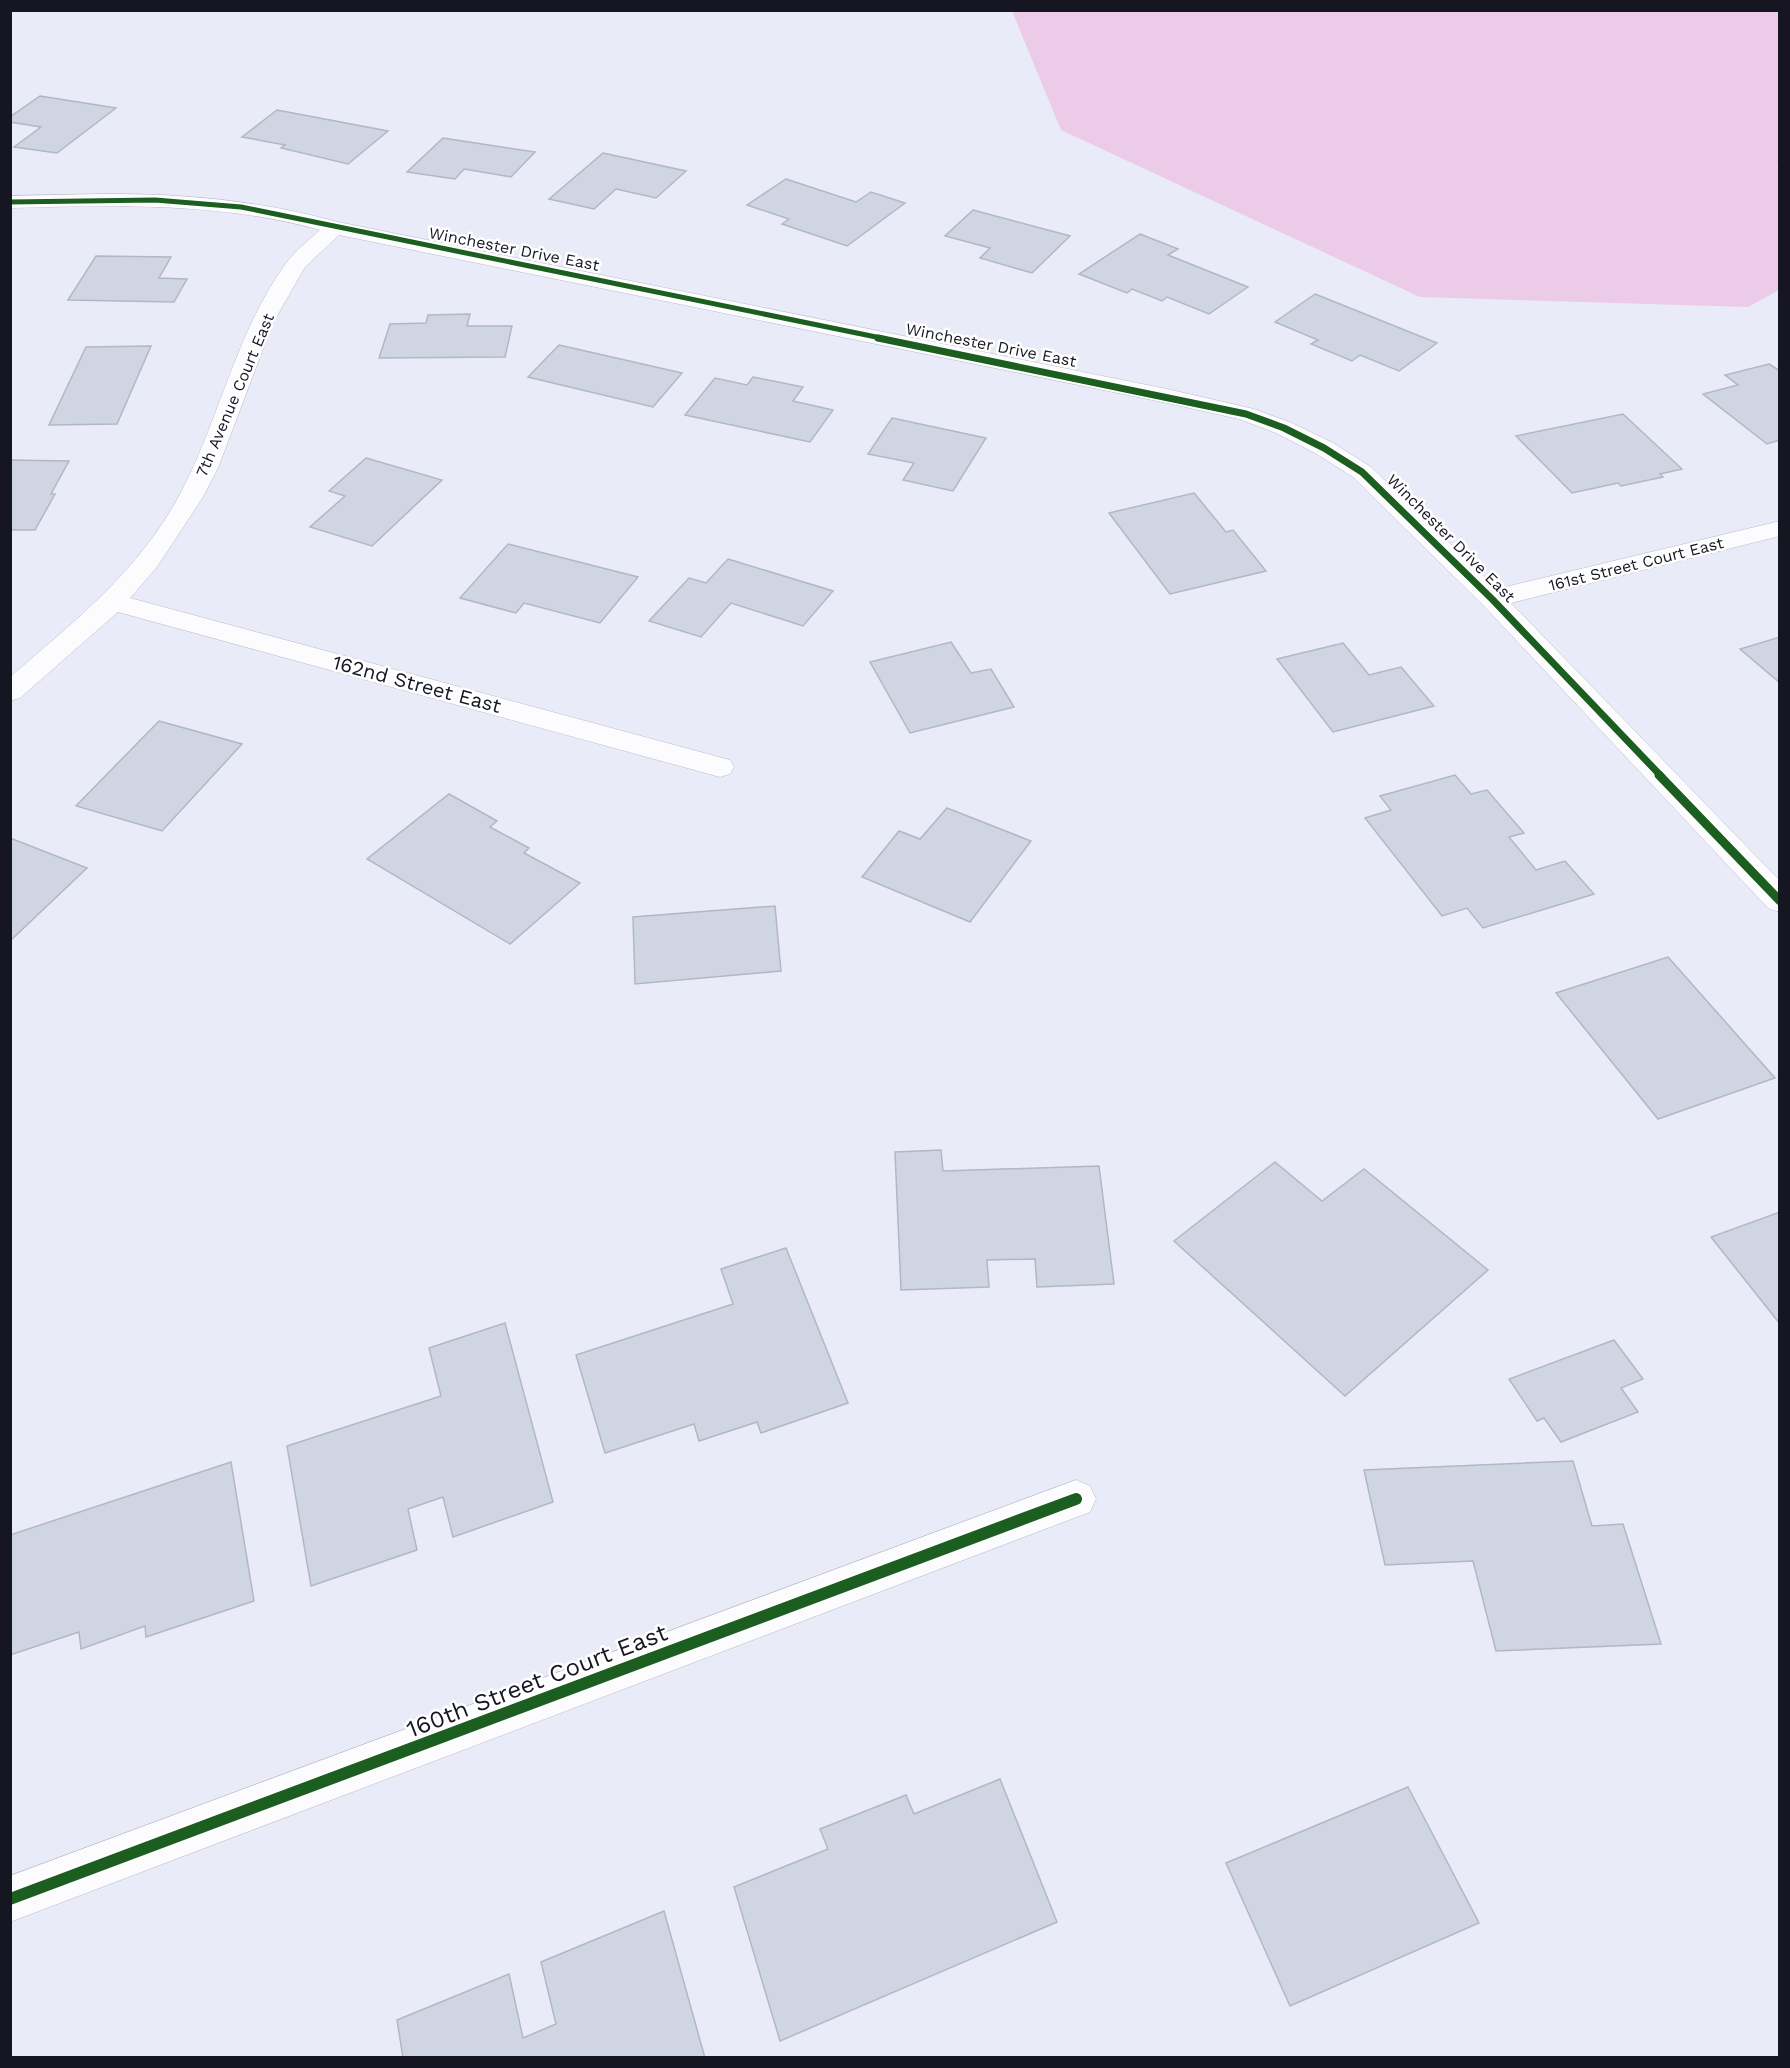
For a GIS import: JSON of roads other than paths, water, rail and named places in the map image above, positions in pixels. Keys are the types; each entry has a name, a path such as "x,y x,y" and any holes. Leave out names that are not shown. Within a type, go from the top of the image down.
{"street":[{"name":"Winchester Drive East","path":"10,202 198,203 282,214 335,228 1246,414 1284,428 1362,471 1492,599 1779,901"},
{"name":"7th Avenue Court East","path":"10,692 113,602 147,561 201,478 262,323 296,264 335,228"},
{"name":"161st Street Court East","path":"1492,599 1779,528"},
{"name":"162nd Street East","path":"113,602 720,767"},
{"name":"160th Street Court East","path":"10,1899 1076,1499"}]}
